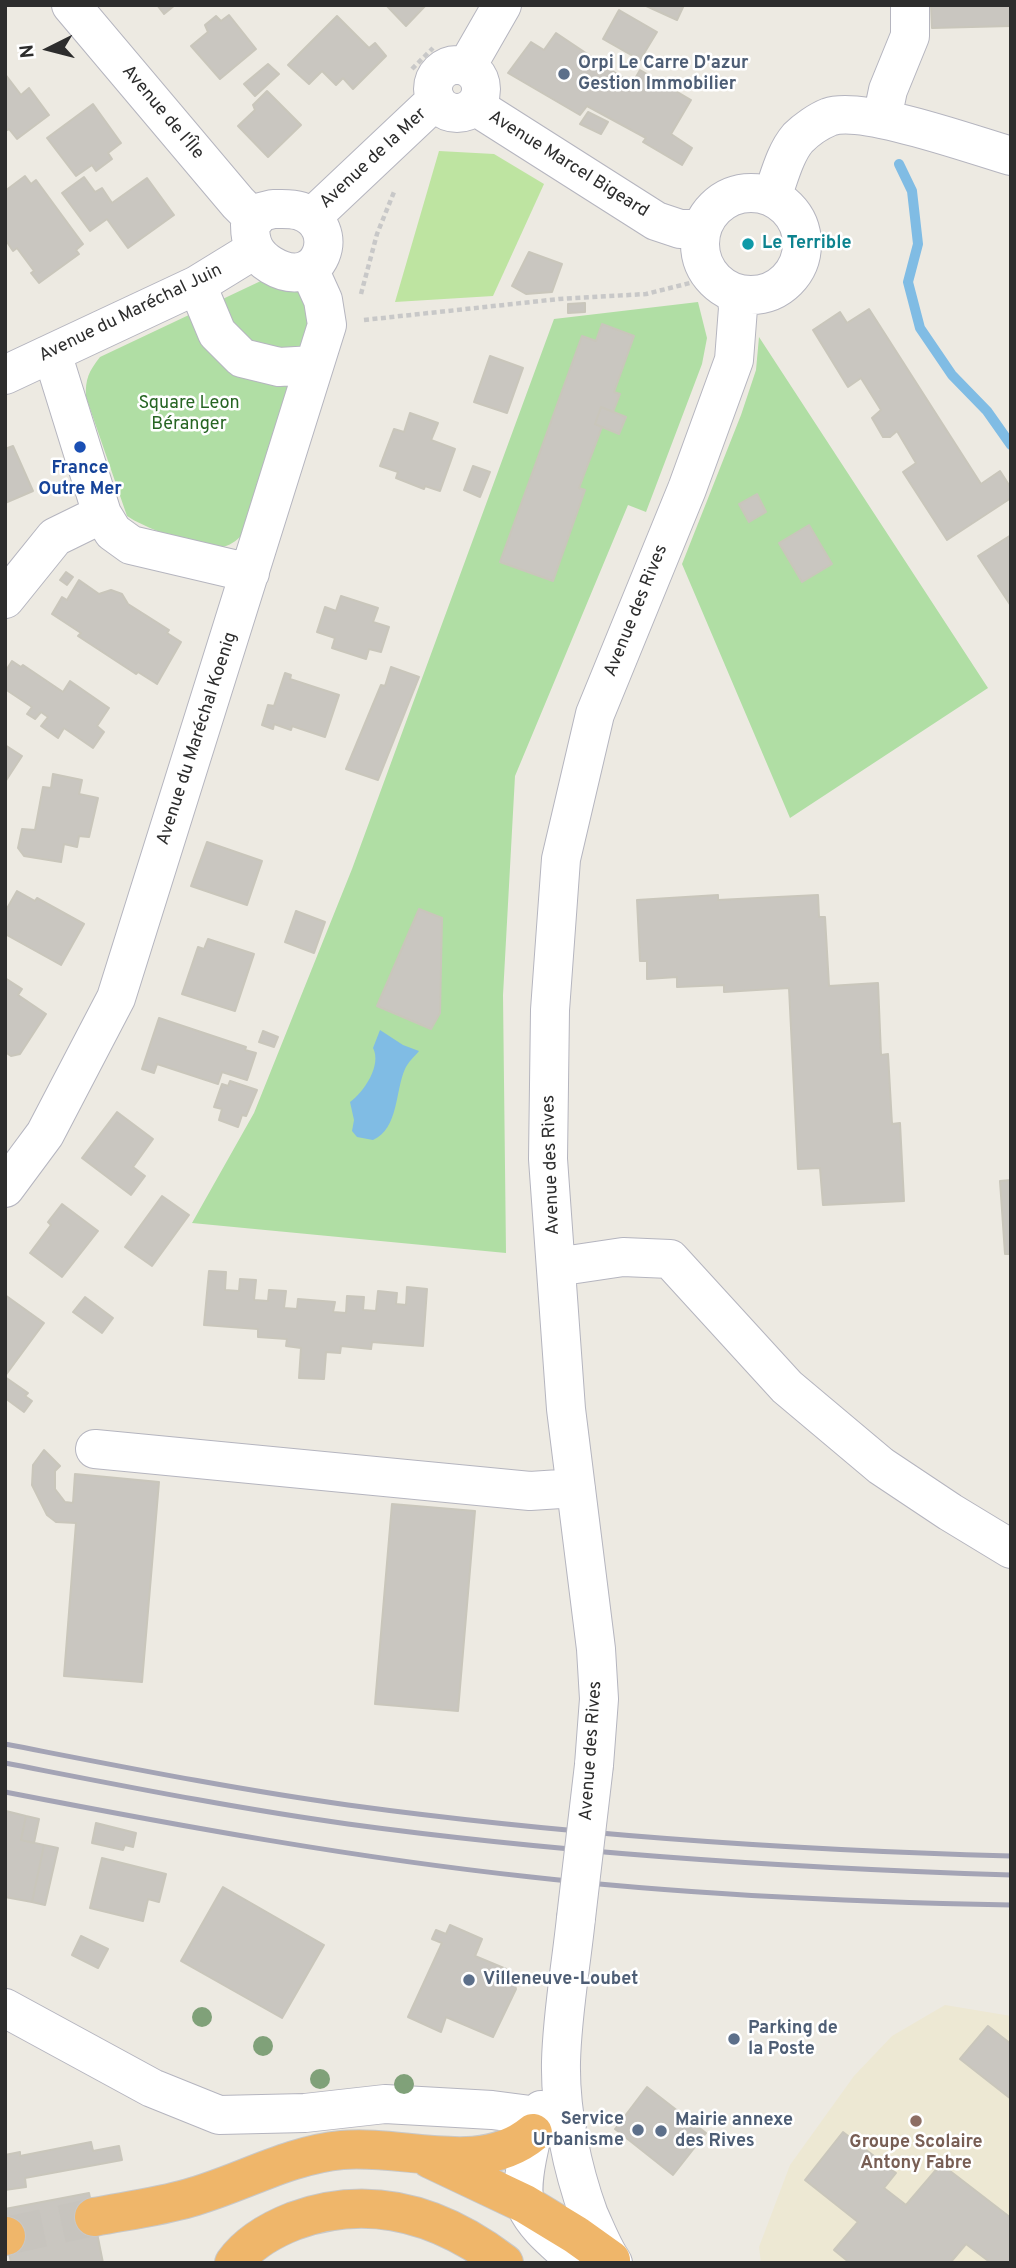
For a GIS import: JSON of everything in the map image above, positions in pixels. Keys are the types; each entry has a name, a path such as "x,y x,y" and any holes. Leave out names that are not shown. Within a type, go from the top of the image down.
{"highway":[{"path":"94,2217 189,2198 300,2158 341,2150 380,2149 421,2155 501,2152 518,2145 546,2124"},
{"path":"421,2155 525,2204 576,2235 601,2262"},
{"path":"234,2263 243,2250 275,2228 319,2212 366,2208 407,2214 446,2227 483,2247 504,2263"}],"street":[{"name":"Avenue de l'Île","path":"71,5 238,203 254,234"},
{"path":"467,66 502,5"},
{"path":"882,119 888,90 910,36 910,5"},
{"path":"452,65 467,66 477,75 482,87 479,100 469,110 454,113 440,107 433,86 439,72 452,65"},
{"name":"Avenue de la Mer","path":"312,218 436,100"},
{"name":"Avenue Marcel Bigeard","path":"475,106 656,221 680,229 702,229"},
{"path":"772,197 797,139 810,128 831,117 853,115 882,119 1011,156"},
{"path":"751,192 772,197 785,205 795,218 801,232 803,249 799,264 790,278 765,294 751,296 724,286 703,263 699,247 702,229 711,212 727,198 751,192"},
{"path":"292,209 312,218 319,226 323,250 319,261 309,270 285,272 261,258 254,234 261,212 292,209"},
{"name":"Avenue du Maréchal Juin","path":"5,375 197,285 254,234"},
{"name":"Avenue du Maréchal Koenig","path":"5,1188 45,1134 116,998 327,325 323,300 309,270"},
{"path":"197,285 217,333 242,358 279,368 314,365"},
{"name":"Avenue des Rives","path":"525,2204 527,2163 546,2124 561,2063 599,1699 596,1648 566,1409 548,1159 550,1037 561,859 595,715 687,489 734,360 738,309 724,286"},
{"path":"52,353 102,514 113,532 131,545 250,573"},
{"path":"5,599 55,537 102,514"},
{"path":"556,1267 623,1257 670,1259 787,1387 881,1465 1011,1549"},
{"path":"95,1449 530,1491 576,1488"},
{"path":"5,2008 152,2088 219,2115 305,2113 385,2104 492,2110 546,2124"},
{"name":"Avenue des Rives","path":"546,2124 571,2156 601,2262"}],"path":[{"path":"360,295 377,234 398,181"},
{"path":"362,321 559,299 724,286"}],"shaded area":[{"name":"Groupe Scolaire Antony Fabre","path":"945,2005 1011,2016 1011,2263 761,2263 759,2247 790,2165 854,2076 892,2036"}],"green space":[{"path":"439,151 494,154 544,184 493,296 395,302"},
{"name":"Square Leon Béranger","path":"265,279 301,288 317,317 248,529 232,543 217,547 176,538 135,521 127,516 86,397 90,371 100,357"},
{"path":"698,302 707,338 702,364 646,512 628,505 515,776 503,995 506,1253 192,1223 254,1113 352,869 554,319"},
{"path":"759,337 988,688 790,818 682,564 741,415 756,370"}],"water":[{"path":"380,1030 403,1045 419,1051 405,1069 388,1127 373,1140 357,1137 352,1131 354,1120 350,1102 370,1078 375,1062 373,1048"}],"building":[{"path":"157,5 175,5 164,14"},
{"path":"386,5 426,5 406,26"},
{"path":"644,5 684,5 677,20"},
{"path":"931,5 1011,5 1011,26 932,28"},
{"path":"619,10 657,32 640,60 603,39"},
{"path":"229,15 256,49 220,79 191,46 208,32 205,25 216,16 221,21"},
{"path":"337,16 369,48 375,43 386,56 353,89 343,78 336,85 322,71 309,84 288,65"},
{"path":"556,33 632,84 640,70 691,100 671,134 692,148 682,165 643,142 646,138 587,106 580,115 508,73 531,42 544,50"},
{"path":"268,64 279,74 255,96 244,84"},
{"path":"5,74 21,95 29,88 49,115 17,139 9,129 5,131"},
{"path":"267,91 301,125 268,157 238,126 255,110 253,105"},
{"path":"93,104 121,143 108,153 112,159 96,171 92,165 76,176 47,138"},
{"path":"588,112 608,122 601,134 580,124"},
{"path":"25,176 31,184 36,180 83,244 76,250 79,254 39,283 31,273 34,271 17,248 13,251 5,239 5,191"},
{"path":"84,177 95,192 102,188 112,203 147,178 174,215 128,248 107,219 90,231 62,193"},
{"path":"529,252 562,264 552,292 526,294 512,286"},
{"path":"585,303 585,312 568,313 568,304"},
{"path":"869,309 981,484 1000,471 1011,488 1011,498 947,540 903,472 916,463 897,431 890,437 883,437 872,418 881,410 861,378 848,387 813,330 840,312 847,323"},
{"path":"602,324 634,336 614,392 620,394 613,412 601,407 595,424 602,427 579,488 585,490 553,581 500,562 582,336 596,341"},
{"path":"490,356 523,368 507,413 474,402"},
{"path":"601,407 626,417 619,434 595,424"},
{"path":"410,413 438,423 431,440 455,449 440,491 425,486 424,489 396,478 398,472 380,466 394,429 404,432"},
{"path":"13,446 33,491 5,503 5,449"},
{"path":"473,466 490,472 480,497 464,490"},
{"path":"757,494 766,512 749,522 739,504"},
{"path":"809,525 832,564 802,582 779,543"},
{"path":"1011,535 1011,606 978,556"},
{"path":"66,572 73,577 67,585 60,580"},
{"path":"79,580 99,594 111,590 122,594 128,604 169,630 167,633 181,642 157,684 138,672 136,674 78,636 81,633 52,614 62,597 67,600"},
{"path":"341,596 378,608 373,622 389,627 381,652 369,649 366,659 332,648 335,638 317,632 325,607 336,611"},
{"path":"12,661 21,667 23,665 63,692 70,681 109,708 97,726 104,732 93,748 64,728 58,738 41,726 48,717 41,712 35,719 27,714 32,707 5,689 5,672"},
{"path":"391,667 419,677 378,780 346,769 381,685 385,686"},
{"path":"285,673 291,675 290,679 339,695 325,737 292,726 291,730 274,724 273,729 262,725 268,705 274,706"},
{"path":"5,745 22,756 5,782"},
{"path":"53,774 82,780 79,794 98,798 89,837 79,836 77,847 64,844 61,862 24,856 18,848 22,829 35,830 43,787 51,788"},
{"path":"207,842 262,861 247,905 191,886"},
{"path":"17,891 35,901 37,898 84,924 61,965 5,934 5,912"},
{"path":"718,895 718,900 818,895 819,917 825,917 829,986 878,983 881,1055 888,1054 892,1124 900,1123 904,1201 823,1205 820,1168 798,1169 789,988 724,992 724,985 677,987 677,977 647,979 647,961 640,961 637,900"},
{"path":"419,909 442,918 440,1013 431,1029 377,1006"},
{"path":"296,911 325,922 314,953 285,942"},
{"path":"208,939 254,954 235,1011 182,994 198,947 204,949"},
{"path":"5,978 22,989 18,995 46,1014 20,1054 11,1056 5,1052"},
{"path":"159,1018 246,1047 245,1050 256,1053 247,1080 222,1072 218,1084 157,1064 154,1073 142,1069"},
{"path":"263,1031 278,1037 274,1047 259,1042"},
{"path":"230,1081 257,1090 238,1127 219,1120 222,1109 214,1107 222,1084 228,1086"},
{"path":"117,1112 153,1139 133,1167 145,1176 131,1195 82,1158"},
{"path":"1011,1180 1011,1254 1005,1254 1000,1181"},
{"path":"162,1196 189,1215 152,1266 125,1247"},
{"path":"62,1204 98,1231 62,1277 30,1253 51,1225 48,1222"},
{"path":"209,1271 226,1272 225,1290 239,1291 240,1279 256,1280 254,1300 268,1301 269,1290 286,1291 284,1308 297,1309 298,1299 335,1302 333,1312 346,1313 347,1296 364,1297 363,1310 376,1311 378,1291 397,1293 396,1304 406,1305 407,1287 427,1289 423,1346 372,1342 371,1349 341,1346 340,1353 326,1352 324,1379 299,1378 301,1348 286,1346 287,1339 258,1337 258,1329 204,1325"},
{"path":"5,1295 44,1323 5,1376"},
{"path":"85,1297 113,1318 102,1333 73,1312"},
{"path":"5,1377 28,1393 25,1396 32,1401 24,1412 5,1398"},
{"path":"44,1450 60,1466 55,1471 55,1489 65,1502 73,1503 75,1474 159,1482 142,1682 64,1676 76,1523 56,1522 47,1515 32,1485 33,1465"},
{"path":"392,1504 475,1511 458,1711 375,1704"},
{"path":"6,1811 26,1816 21,1840 44,1845 32,1902 5,1897"},
{"path":"26,1816 39,1819 34,1843 21,1840"},
{"path":"96,1823 136,1833 133,1847 125,1845 123,1850 92,1843"},
{"path":"44,1845 58,1848 45,1905 32,1902"},
{"path":"102,1858 166,1874 159,1902 148,1899 143,1921 90,1908"},
{"path":"223,1887 324,1945 282,2018 181,1961"},
{"name":"Villeneuve-Loubet","path":"450,1925 482,1939 475,1956 511,1971 516,1989 493,2037 446,2017 441,2032 408,2017 442,1943 432,1939 436,1930 446,1934"},
{"path":"81,1936 108,1949 98,1968 72,1955"},
{"path":"988,2026 1011,2044 1011,2099 960,2059"},
{"name":"Mairie annexe des Rives","path":"647,2087 706,2133 673,2175 615,2129"},
{"path":"843,2132 896,2173 884,2188 906,2205 941,2164 1011,2218 1011,2263 991,2263 966,2244 950,2263 850,2263 834,2250 858,2222 805,2180"},
{"path":"91,2142 93,2151 119,2146 122,2160 25,2178 26,2187 5,2190 5,2155 20,2152 20,2156"},
{"path":"89,2193 103,2263 11,2263 5,2232 5,2209"}],"waterway":[{"path":"899,164 912,191 918,244 908,282 920,328 952,375 987,411 1011,445"}],"tunnel":[{"path":"6,2236 94,2217"}],"railway":[{"path":"5,1744 305,1799 431,1816 679,1840 1011,1856"},
{"path":"5,1763 262,1811 431,1835 679,1858 1011,1875"},
{"path":"5,1792 268,1840 531,1877 771,1897 1011,1905"}],"place":[{"name":"Orpi Le Carre D'azur Gestion Immobilier","path":"564,74"},
{"name":"Le Terrible","path":"748,244"},
{"name":"France Outre Mer","path":"80,447"},
{"name":"Villeneuve-Loubet","path":"469,1980"},
{"name":"Parking de la Poste","path":"734,2039"},
{"name":"Groupe Scolaire Antony Fabre","path":"916,2121"},
{"name":"Service Urbanisme","path":"638,2130"},
{"name":"Mairie annexe des Rives","path":"661,2131"}]}
